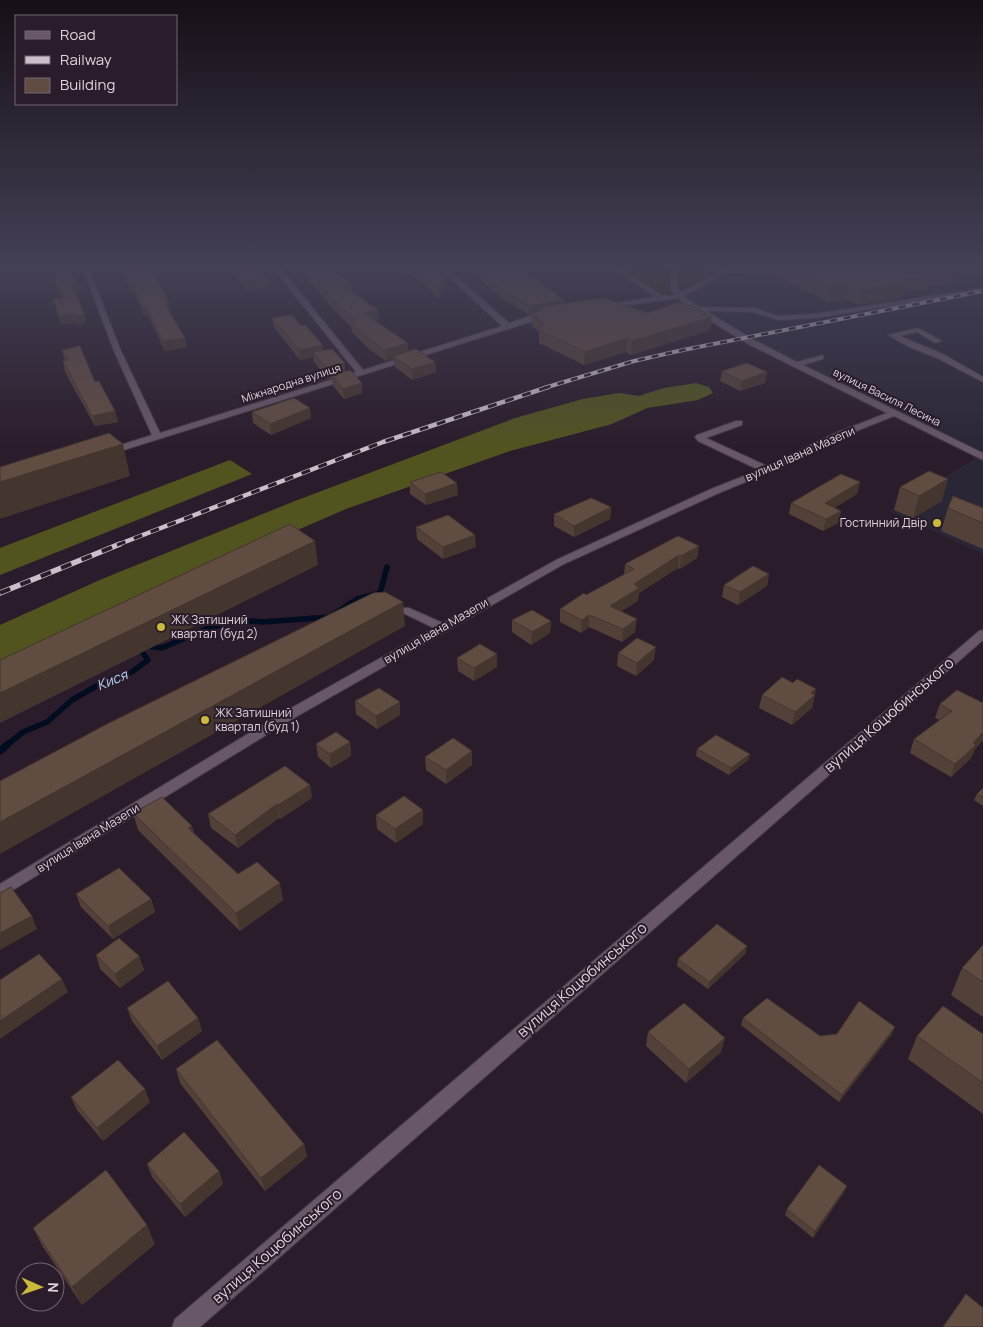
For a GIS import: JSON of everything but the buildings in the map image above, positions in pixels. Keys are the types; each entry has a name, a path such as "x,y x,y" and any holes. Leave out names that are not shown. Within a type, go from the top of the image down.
{"street":[{"path":"108,326 157,436"},
{"path":"323,326 361,373"},
{"name":"Міжнародна вулиця","path":"104,454 507,326"},
{"name":"вулиця Василя Лесина","path":"725,326 751,342 895,414 980,453"},
{"path":"938,341 918,330 892,335 940,356 983,380"},
{"path":"796,364 820,357"},
{"path":"972,374 983,372"},
{"name":"вулиця Івана Мазепи","path":"0,892 289,715 560,562 715,491 767,470 841,434 895,414"},
{"path":"739,423 700,437 767,470"},
{"path":"376,612 383,609 405,610 442,627"},
{"name":"вулиця Коцюбинського","path":"183,1327 983,634"}],"shaded area":[{"path":"730,326 983,326 983,554 889,511 981,455"},
{"path":"696,383 709,387 713,393 698,400 647,408 612,424 510,451 346,509 263,545 0,674 0,625 102,579 295,501 515,418 583,399 619,393 639,396 664,388"},
{"path":"230,460 252,474 0,575 0,548"}],"waterway":[{"name":"Кися","path":"146,646 162,648 208,628 239,620 263,622 330,617 357,599 380,593 387,567"},
{"name":"Кися","path":"7,745 23,732 47,722 72,700 107,680 132,672 148,660 138,646"},
{"name":"Кися","path":"0,751 8,744"}],"railway":[{"path":"544,388 634,361 805,326"},
{"path":"117,545 383,442 548,387"},
{"path":"0,593 120,544"}],"place":[{"name":"Гостинний Двір","path":"937,523"},
{"name":"ЖК Затишний квартал (буд 2)","path":"161,627"},
{"name":"ЖК Затишний квартал (буд 1)","path":"205,720"}]}
